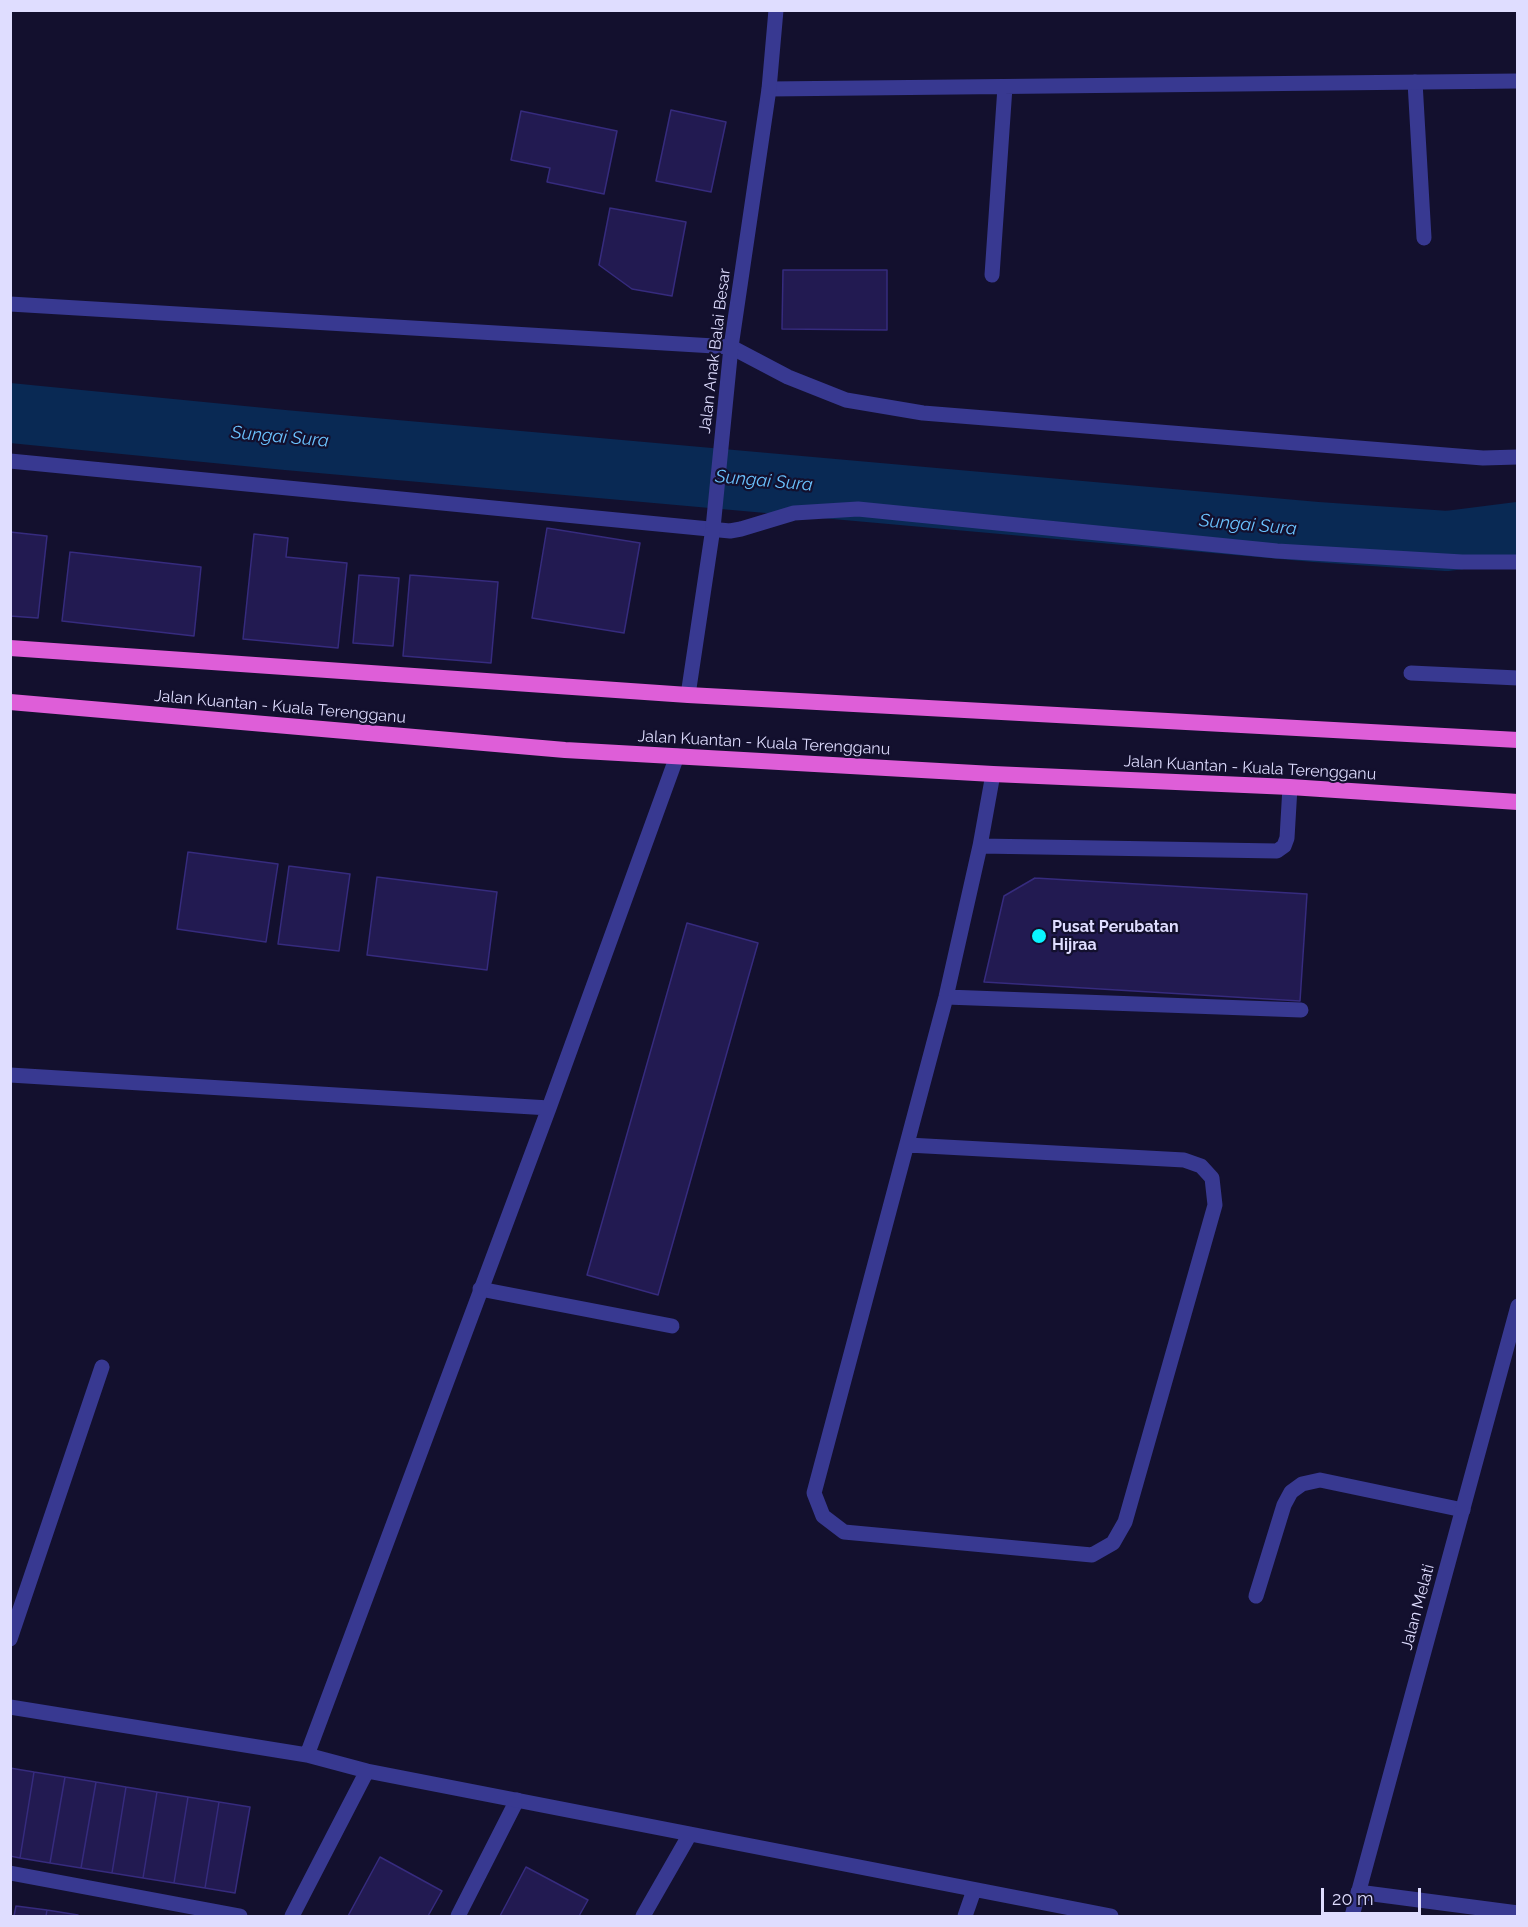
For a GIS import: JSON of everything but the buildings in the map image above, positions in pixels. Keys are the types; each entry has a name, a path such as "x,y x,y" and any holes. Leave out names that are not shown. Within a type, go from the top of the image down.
{"highway":[{"path":"10,648 688,695 1518,740"},
{"name":"Jalan Kuantan - Kuala Terengganu","path":"10,702 553,749 993,774 1290,787 1518,802"}],"street":[{"name":"Jalan Anak Balai Besar","path":"688,695 713,528 731,347 770,89 776,10"},
{"path":"770,89 1518,81"},
{"path":"1415,82 1424,238"},
{"path":"992,275 1005,87"},
{"path":"10,304 731,347 788,377 846,400 923,414 1483,458 1518,457"},
{"path":"10,461 730,531 794,513 858,509 1277,551 1462,562 1518,561"},
{"path":"1411,674 1518,678"},
{"path":"307,1755 549,1108 677,756"},
{"path":"908,1145 1184,1160 1201,1166 1212,1178 1215,1205 1125,1522 1113,1543 1092,1555 844,1532 822,1516 814,1493 946,997 980,846 993,774"},
{"path":"980,846 1277,851 1284,846 1287,838 1290,787"},
{"path":"946,997 1301,1010"},
{"path":"10,1076 549,1108"},
{"path":"480,1289 672,1326"},
{"name":"Jalan Melati","path":"1352,1917 1518,1306"},
{"path":"10,1639 102,1367"},
{"path":"1256,1596 1284,1505 1292,1492 1302,1484 1320,1480 1463,1510"},
{"path":"10,1707 307,1755 367,1771 1111,1917"},
{"path":"292,1917 367,1771"},
{"path":"458,1917 517,1800"},
{"path":"643,1917 690,1834"},
{"path":"10,1873 240,1917"},
{"path":"965,1917 974,1890"},
{"path":"1358,1892 1518,1913"}],"waterway":[{"name":"Sungai Sura","path":"10,413 285,440 1316,532 1447,541 1518,532"}],"place":[{"name":"Pusat Perubatan Hijraa","path":"1039,936"}]}
